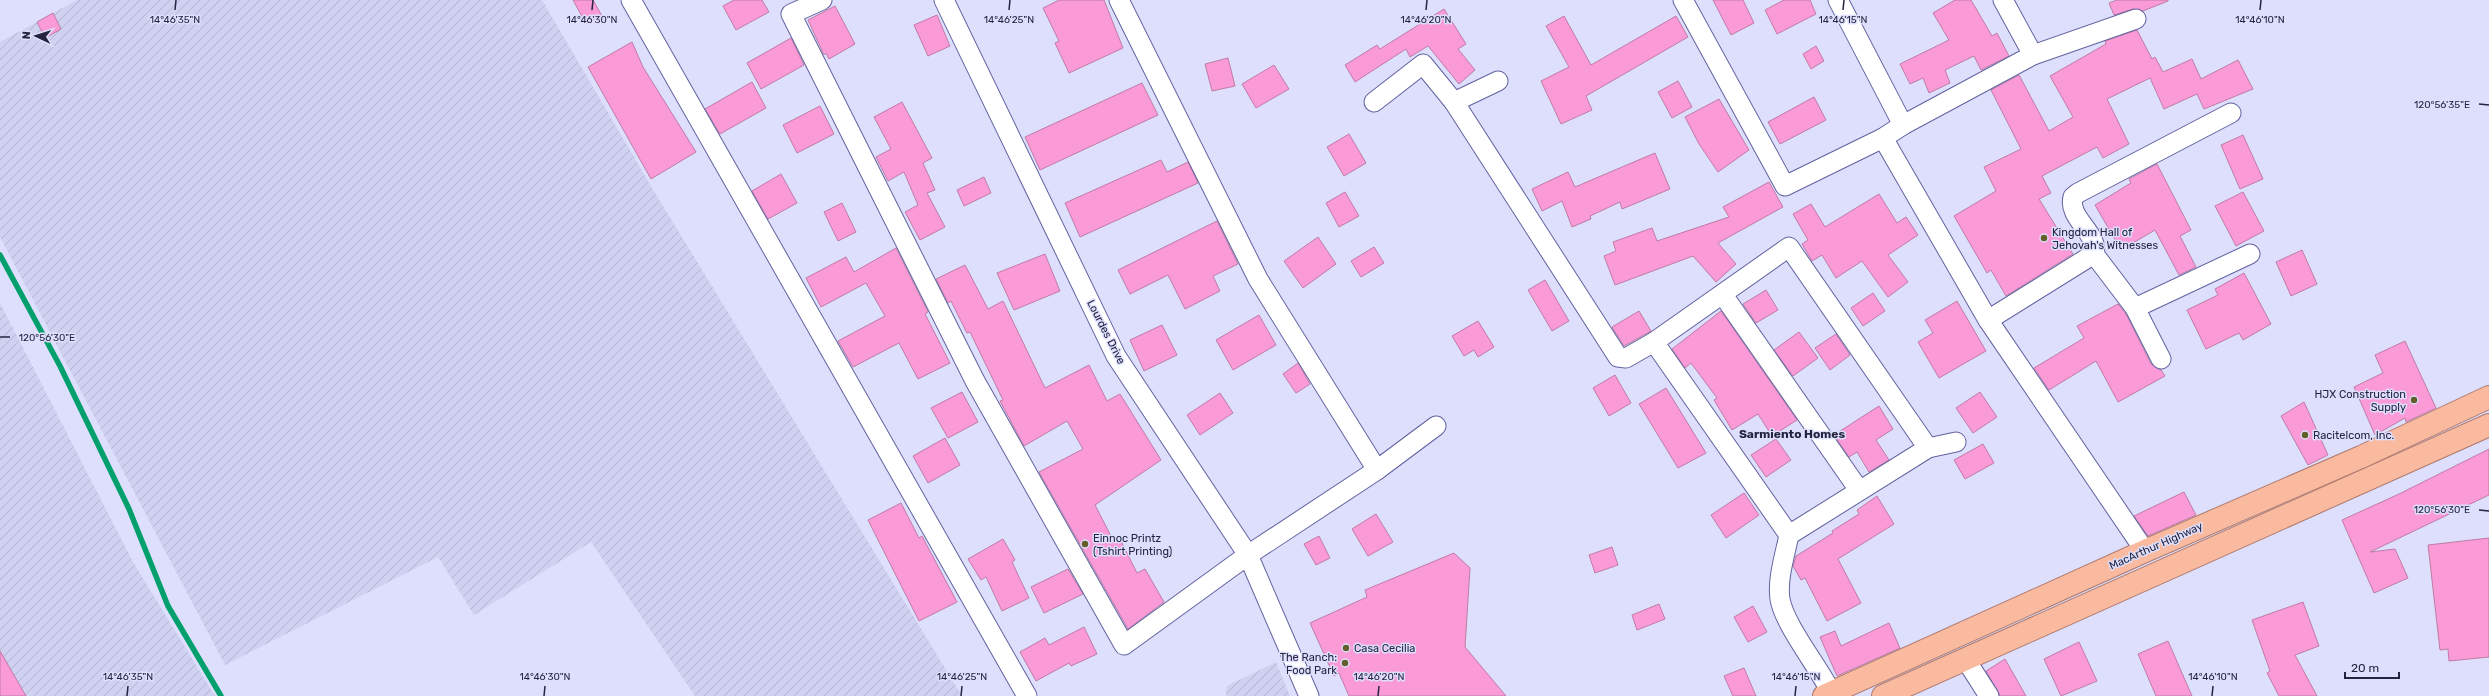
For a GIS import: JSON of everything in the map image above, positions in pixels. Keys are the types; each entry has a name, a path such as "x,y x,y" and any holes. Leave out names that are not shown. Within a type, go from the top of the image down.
{"highway":[{"name":"MacArthur Highway","path":"1830,695 2145,551 2361,457 2489,397"},
{"path":"1883,696 2489,425"}],"street":[{"path":"631,0 1027,696"},
{"path":"822,0 787,7 975,381 1124,645 1248,555 1377,470 1436,426"},
{"name":"Lourdes Drive","path":"944,0 1116,356 1248,555 1308,696"},
{"path":"1119,0 1258,279 1377,470"},
{"path":"1683,0 1785,186 1884,138 1903,125 2033,54 2136,19"},
{"path":"1838,0 1903,125"},
{"path":"2004,0 2033,54"},
{"path":"1374,102 1423,64 1454,102 1618,357 1626,358 1654,342 1723,295 1789,247 1928,448"},
{"path":"1454,102 1498,81"},
{"path":"2161,358 2135,308 2094,254 2094,243 2073,208 2073,197 2231,112"},
{"path":"1884,138 1988,320 2145,551"},
{"path":"1988,320 2094,254"},
{"path":"2135,308 2250,254"},
{"path":"1723,295 1860,490"},
{"path":"1654,342 1789,535 1780,584 1780,599 1786,615 1830,695"},
{"path":"1789,535 1928,448 1956,442"},
{"path":"1966,660 1989,696"}],"shaded area":[{"path":"77,0 542,0 655,193 962,696 695,696 591,542 474,615 438,557 225,665 0,237 0,42"},
{"path":"0,303 133,562 215,696 0,696"},
{"path":"1276,662 1290,696 1226,696 1227,686"}],"building":[{"path":"573,0 593,0 602,16 586,24"},
{"path":"734,0 762,0 769,12 736,30 723,6"},
{"path":"1059,0 1104,0 1123,48 1069,73 1055,43 1059,41 1043,8"},
{"path":"1713,0 1743,0 1754,23 1731,35"},
{"path":"1784,0 1810,0 1816,14 1777,34 1765,10"},
{"path":"1955,0 1971,0 1992,36 1997,33 2009,56 1981,70 1974,56 1945,70 1950,83 1929,93 1923,78 1910,84 1900,64 1949,40 1933,13"},
{"path":"2117,0 2168,1 2143,11 2133,9 2114,15 2109,3"},
{"path":"835,6 855,44 829,59 826,53 824,55 808,20"},
{"path":"1444,9 1466,44 1458,49 1475,70 1459,84 1428,46 1410,57 1406,49 1355,82 1345,65 1377,45 1380,49"},
{"path":"53,13 61,29 45,38 37,22"},
{"path":"937,15 950,46 928,56 914,25"},
{"path":"1564,16 1591,65 1676,16 1688,37 1586,96 1592,110 1561,124 1541,81 1569,67 1546,26"},
{"path":"2137,30 2152,59 2155,57 2163,72 2192,59 2201,79 2238,60 2253,89 2204,109 2197,94 2164,109 2150,78 2107,99 2129,144 2103,158 2097,147 2042,176 2051,193 2039,199 2073,254 2006,296 1991,270 1987,273 1954,216 1996,191 1984,167 2021,149 1991,90 2019,75 2049,131 2073,117 2050,76 2106,44 2105,41"},
{"path":"791,38 804,65 761,89 747,63"},
{"path":"632,42 643,67 696,152 651,179 588,67"},
{"path":"1816,46 1824,61 1811,69 1803,54"},
{"path":"1228,58 1235,86 1212,91 1205,64"},
{"path":"1274,65 1289,89 1256,108 1242,84"},
{"path":"1678,81 1692,107 1672,118 1658,92"},
{"path":"752,82 766,108 720,134 705,109"},
{"path":"1142,83 1158,115 1040,170 1025,137"},
{"path":"1814,97 1826,120 1780,144 1768,122"},
{"path":"1719,99 1749,150 1718,172 1699,144 1685,117"},
{"path":"902,102 932,158 923,163 935,190 927,193 945,227 920,240 905,212 918,205 904,172 888,181 876,157 891,149 874,117"},
{"path":"820,106 834,134 797,153 783,125"},
{"path":"1349,134 1366,163 1344,176 1327,147"},
{"path":"2243,135 2263,179 2240,189 2221,145"},
{"path":"1655,153 1670,189 1622,209 1620,202 1590,216 1591,219 1572,227 1562,201 1542,211 1532,189 1568,172 1575,187"},
{"path":"1161,160 1167,172 1188,162 1198,183 1080,237 1065,203"},
{"path":"2157,164 2191,230 2180,236 2196,267 2179,275 2155,230 2121,250 2095,205 2131,183 2129,179"},
{"path":"781,174 797,203 768,219 752,191"},
{"path":"984,177 991,193 964,206 957,190"},
{"path":"1769,182 1783,207 1718,243 1736,264 1716,282 1693,256 1615,285 1604,256 1616,251 1613,242 1652,228 1657,241 1729,217 1723,207"},
{"path":"1345,192 1359,216 1339,227 1326,203"},
{"path":"2243,192 2264,231 2236,246 2215,206"},
{"path":"1879,194 1897,223 1906,217 1918,235 1888,255 1908,282 1888,297 1862,261 1836,278 1822,255 1812,261 1802,244 1808,240 1793,214 1811,204 1825,227"},
{"path":"842,203 856,232 838,241 824,212"},
{"path":"1217,221 1238,264 1213,276 1220,291 1185,309 1168,275 1130,294 1118,270"},
{"path":"1318,237 1336,264 1303,288 1284,261"},
{"path":"1374,247 1384,263 1361,277 1351,261"},
{"path":"896,248 928,312 925,314 950,363 918,379 899,343 853,367 838,341 885,316 866,283 821,307 806,278 846,257 854,272"},
{"path":"2302,250 2317,284 2291,296 2276,262"},
{"path":"1045,254 1060,291 1014,310 997,273"},
{"path":"965,265 988,309 1003,301 1045,388 1089,365 1107,401 1120,394 1161,460 1095,505 1114,542 1120,539 1137,573 1145,569 1164,602 1128,629 1039,472 1083,449 1067,421 1024,446 1000,401 1003,400 970,332 967,333 951,301 948,303 936,279"},
{"path":"2244,273 2271,324 2243,340 2239,333 2206,349 2187,310 2218,295 2215,289"},
{"path":"1545,280 1569,321 1552,331 1528,290"},
{"path":"1766,290 1778,310 1756,323 1743,304"},
{"path":"1873,293 1885,311 1863,326 1851,308"},
{"path":"1957,301 1986,351 1939,378 1918,342 1933,333 1925,320"},
{"path":"2118,304 2126,314 2151,364 2161,370 2165,376 2118,402 2096,361 2049,390 2034,368 2084,338 2077,326"},
{"path":"1639,311 1651,331 1624,346 1612,327"},
{"path":"1721,311 1797,420 1772,436 1758,414 1732,430 1714,400 1717,398 1691,363 1685,368 1672,349"},
{"path":"1259,315 1276,345 1233,370 1216,340"},
{"path":"1478,321 1494,347 1478,357 1474,350 1464,356 1452,336"},
{"path":"1162,325 1177,355 1144,371 1130,340"},
{"path":"1799,332 1818,358 1793,376 1774,350"},
{"path":"1836,334 1850,355 1830,370 1815,348"},
{"path":"2405,341 2436,408 2406,422 2405,418 2375,435 2354,387 2383,373 2375,355"},
{"path":"1298,363 1310,384 1296,393 1283,374"},
{"path":"1615,375 1631,403 1609,416 1593,388"},
{"path":"1666,388 1706,453 1678,468 1639,404"},
{"path":"962,392 978,422 948,438 931,408"},
{"path":"1980,392 1997,417 1973,433 1956,408"},
{"path":"1220,393 1233,413 1200,435 1187,415"},
{"name":"Racitelcom, Inc.","path":"2304,402 2328,455 2308,465 2281,416"},
{"path":"1879,406 1893,429 1876,440 1889,460 1869,472 1857,452 1849,457 1834,435"},
{"path":"945,438 960,465 928,483 913,456"},
{"path":"1776,439 1791,460 1766,477 1751,455"},
{"path":"1983,444 1994,463 1965,479 1954,460"},
{"path":"2489,449 2489,495 2370,552 2395,549 2408,578 2374,593 2342,520 2399,494"},
{"path":"2184,492 2196,515 2148,536 2134,516"},
{"path":"1744,493 1759,515 1726,538 1711,515"},
{"path":"1877,496 1894,524 1838,559 1861,603 1827,621 1805,578 1801,580 1793,566 1796,556 1833,533 1832,531 1859,514 1857,510"},
{"path":"901,503 919,538 922,536 957,602 919,621 868,520"},
{"path":"1376,514 1393,542 1368,556 1352,529"},
{"path":"1319,536 1330,558 1316,565 1304,544"},
{"path":"2489,538 2489,657 2449,661 2448,649 2440,650 2428,545"},
{"path":"1003,539 1015,560 1012,562 1029,598 1002,611 986,577 981,580 968,559"},
{"path":"1612,547 1618,565 1595,573 1589,555"},
{"path":"1454,553 1470,568 1465,647 1506,696 1349,696 1339,673 1334,676 1310,623 1367,597 1365,590"},
{"path":"1068,569 1083,594 1044,613 1031,587"},
{"path":"2303,602 2319,646 2295,655 2317,696 2279,696 2267,673 2270,671 2252,620"},
{"path":"1659,604 1665,619 1637,630 1632,615"},
{"path":"1753,606 1767,632 1748,642 1734,617"},
{"path":"1889,623 1900,648 1837,676 1820,637 1835,631 1841,646"},
{"path":"1084,627 1097,654 1071,666 1069,663 1036,681 1020,652 1045,638 1049,645"},
{"path":"2168,641 2192,696 2156,696 2138,654"},
{"path":"2079,642 2097,681 2061,696 2044,659"},
{"path":"0,651 26,696 0,696"},
{"path":"2005,659 2026,696 2000,696 1986,671"},
{"path":"1744,668 1756,696 1733,696 1724,676"}],"waterway":[{"path":"0,255 60,366 129,509 168,606 221,696"}],"place":[{"name":"Kingdom Hall of Jehovah's Witnesses","path":"2044,238"},
{"name":"HJX Construction Supply","path":"2414,400"},
{"name":"Racitelcom, Inc.","path":"2305,435"},
{"name":"Einnoc Printz (Tshirt Printing)","path":"1085,544"},
{"name":"Casa Cecilia","path":"1346,648"},
{"name":"The Ranch: Food Park","path":"1345,663"}],"district":[{"name":"Sarmiento Homes","path":"1792,434"}]}
